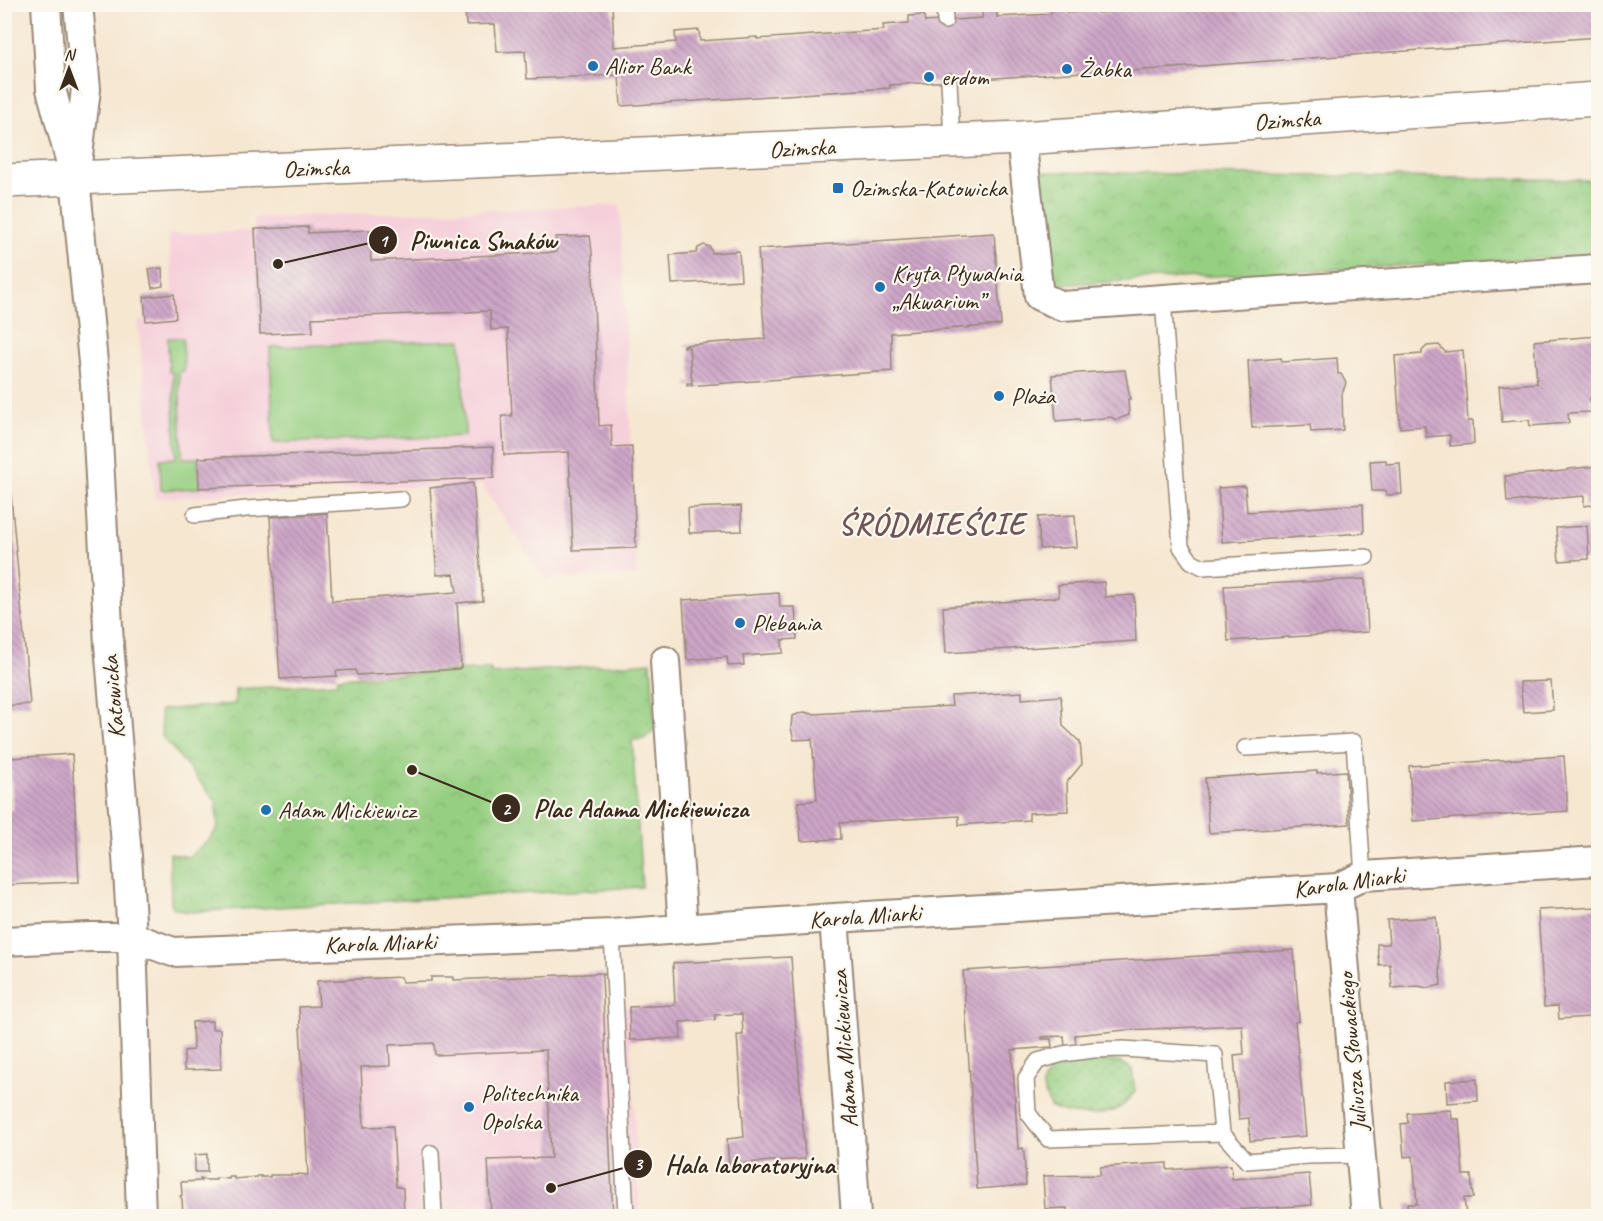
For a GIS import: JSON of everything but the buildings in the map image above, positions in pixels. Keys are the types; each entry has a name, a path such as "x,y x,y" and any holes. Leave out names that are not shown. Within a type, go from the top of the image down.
{"main road":[{"name":"Ozimska","path":"4,181 1021,138 1599,99"}],"street":[{"name":"Katowicka","path":"46,4 51,89 75,178 96,393 109,645 132,937 141,1216"},
{"name":"Katowicka","path":"75,178 86,89 78,4"},
{"path":"1021,138 1039,296 1062,306 1599,269"},
{"path":"665,661 682,928"},
{"name":"Karola Miarki","path":"4,941 132,937 173,951 612,934 1351,882 1599,861"},
{"name":"Juliusza Słowackiego","path":"1351,882 1360,1155 1366,1216"},
{"name":"Adama Mickiewicza","path":"834,918 856,1210"}],"lane":[{"path":"944,4 945,21"},
{"path":"949,81 952,141"},
{"path":"1163,299 1181,547 1191,561 1203,567 1366,557"},
{"path":"195,514 401,499"},
{"path":"1245,748 1354,742 1351,882"},
{"path":"612,934 626,1216"},
{"path":"1222,1133 1048,1138 1028,1113 1026,1078 1038,1061 1062,1054 1093,1050 1123,1049 1215,1055 1222,1133 1247,1161 1360,1155"},
{"path":"431,1154 434,1216"}],"shaded area":[{"path":"620,205 637,575 545,579 481,484 155,498 138,321 176,318 168,234 255,231 254,218"},
{"name":"Politechnika Opolska","path":"604,973 602,976 603,1009 629,1007 640,1216 183,1216 180,1196 200,1179 308,1175 299,1007 319,1006 317,981 401,977 403,982 431,981 431,977 453,980"}],"green space":[{"path":"1041,172 1598,180 1598,255 1053,285"},
{"path":"168,338 183,338 184,371 179,372 182,458 198,458 199,488 161,490 160,459 176,458 173,372 169,372"},
{"path":"461,340 465,436 273,443 270,347"},
{"path":"651,662 655,729 644,739 632,740 642,887 187,912 174,908 171,903 170,853 188,857 209,840 218,828 216,801 162,736 160,710 235,704 235,689 337,683 337,678 491,669 491,674"},
{"path":"1080,1059 1120,1062 1132,1069 1135,1092 1122,1106 1096,1115 1076,1115 1050,1107 1042,1086 1048,1073 1055,1066"}],"place":[{"name":"Alior Bank","path":"593,66"},
{"name":"Żabka","path":"1067,69"},
{"name":"erdom","path":"929,77"},
{"name":"Ozimska-Katowicka","path":"838,188"},
{"name":"Piwnica Smaków","path":"278,264"},
{"name":"Kryta Pływalnia „Akwarium”","path":"880,287"},
{"name":"Plaża","path":"999,396"},
{"name":"Plebania","path":"740,623"},
{"name":"Plac Adama Mickiewicza","path":"412,770"},
{"name":"Adam Mickiewicz","path":"266,810"},
{"name":"Politechnika Opolska","path":"469,1107"},
{"name":"Hala laboratoryjna","path":"551,1188"}],"district":[{"name":"ŚRÓDMIEŚCIE","path":"932,524"}]}
